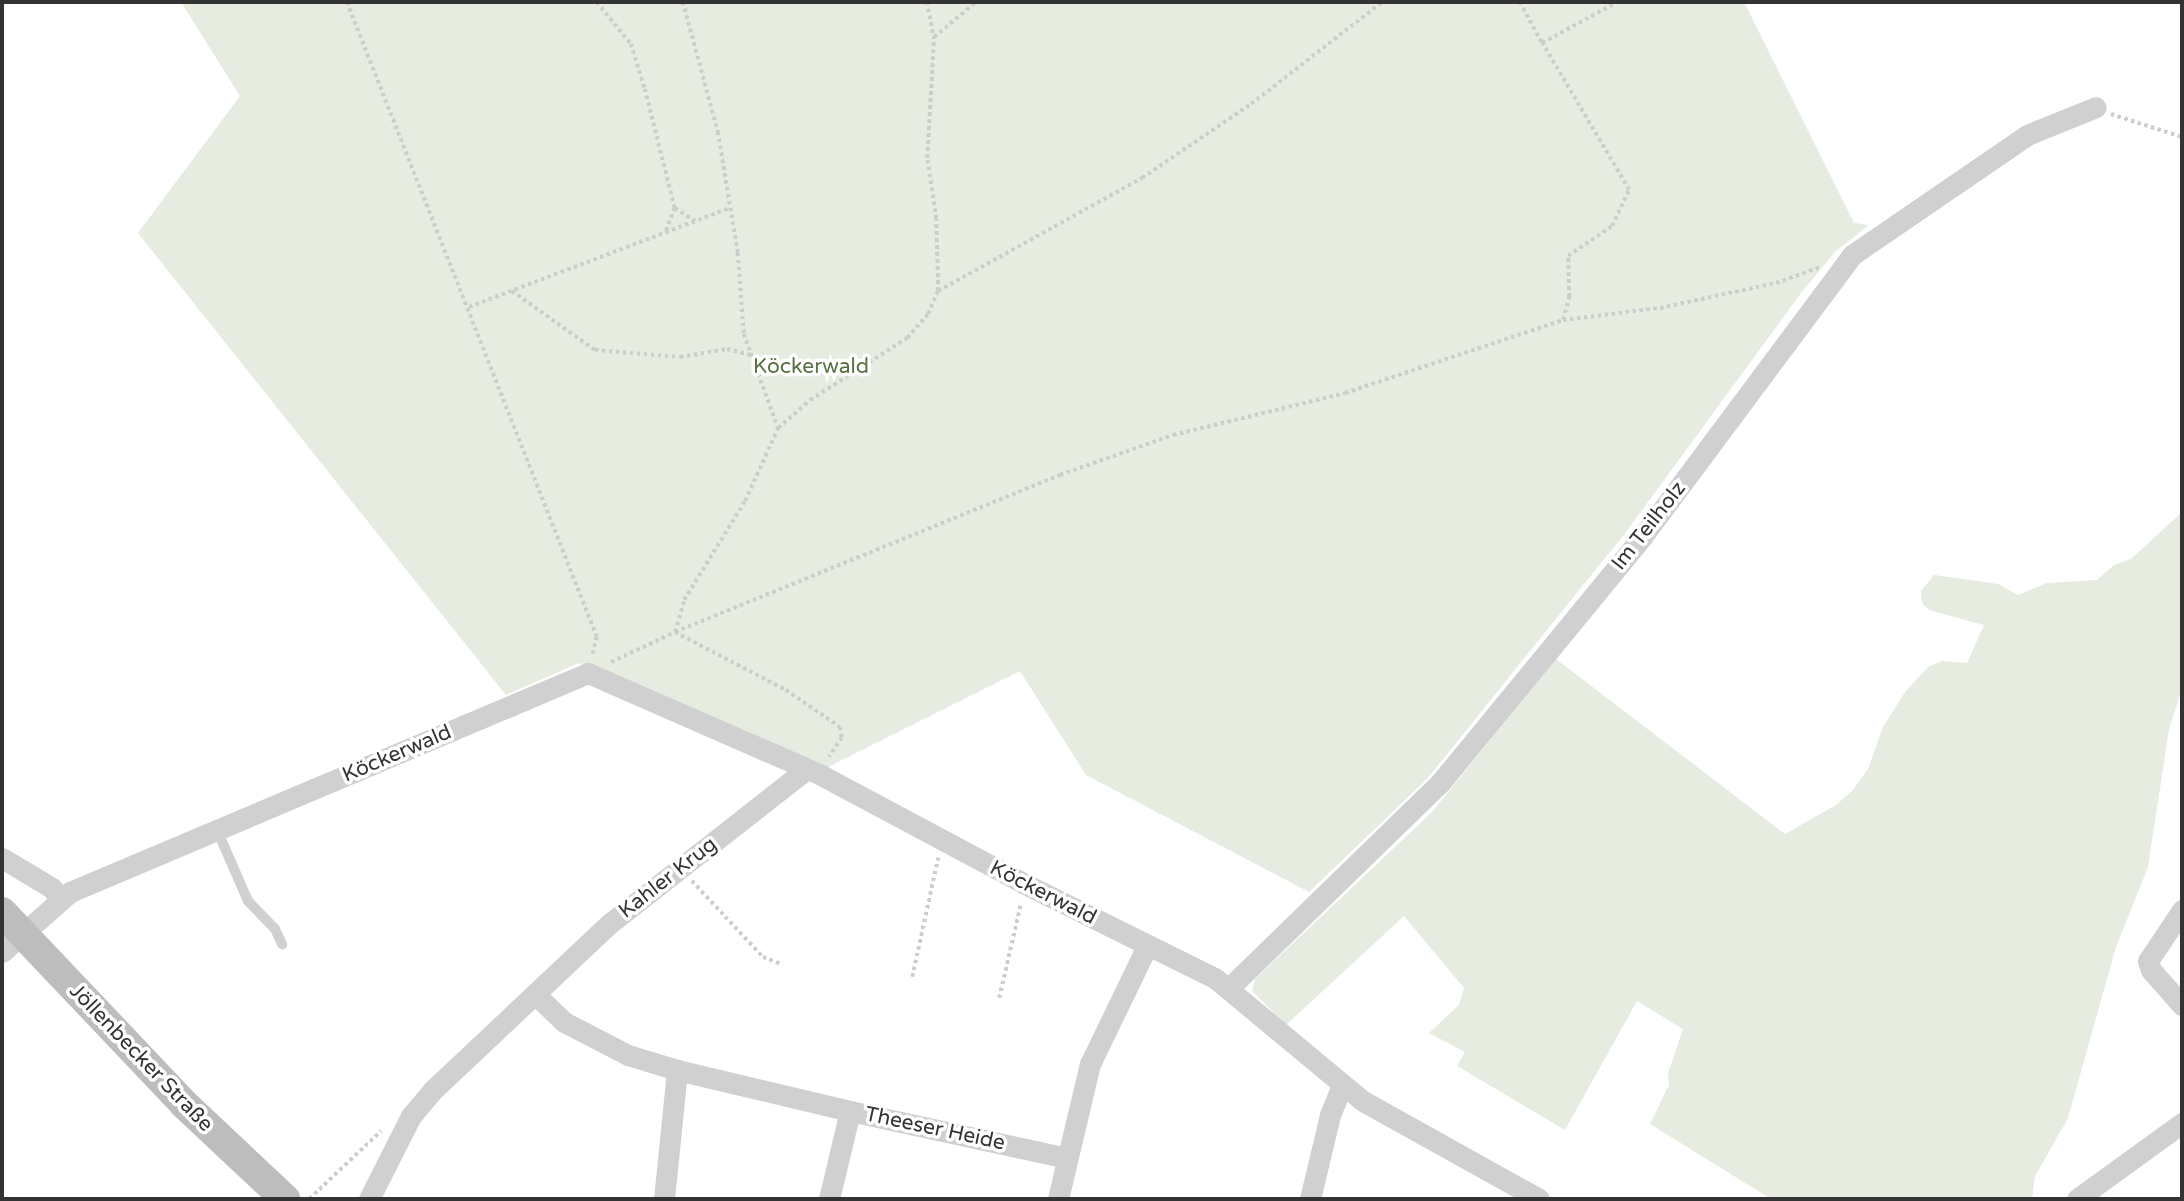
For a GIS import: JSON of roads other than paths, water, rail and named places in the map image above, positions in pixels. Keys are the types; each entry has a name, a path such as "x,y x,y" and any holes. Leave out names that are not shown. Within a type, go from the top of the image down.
{"main road":[{"name":"Jöllenbecker Straße","path":"8,932 285,1199"}],"street":[{"name":"Im Teilholz","path":"1230,987 1440,783 1642,537 1852,255 2027,135 2096,107"},
{"name":"Köckerwald","path":"8,932 60,899 588,673 812,771 1025,884 1230,987 1342,1086 1363,1101 1539,1199"},
{"name":"Kahler Krug","path":"369,1199 399,1138 422,1102 609,924 681,866 812,771"},
{"path":"2,858 52,888 60,899"},
{"path":"2182,910 2148,961 2151,970 2182,1005"},
{"path":"1058,1199 1094,1054 1147,946"},
{"path":"535,994 577,1030 628,1055 677,1070 850,1111"},
{"path":"664,1199 677,1070"},
{"path":"1310,1199 1330,1115 1342,1086"},
{"name":"Theeser Heide","path":"829,1199 850,1111 1067,1158"},
{"path":"2077,1199 2182,1123"}],"lane":[{"path":"217,830 248,901 275,929 282,944"}]}
